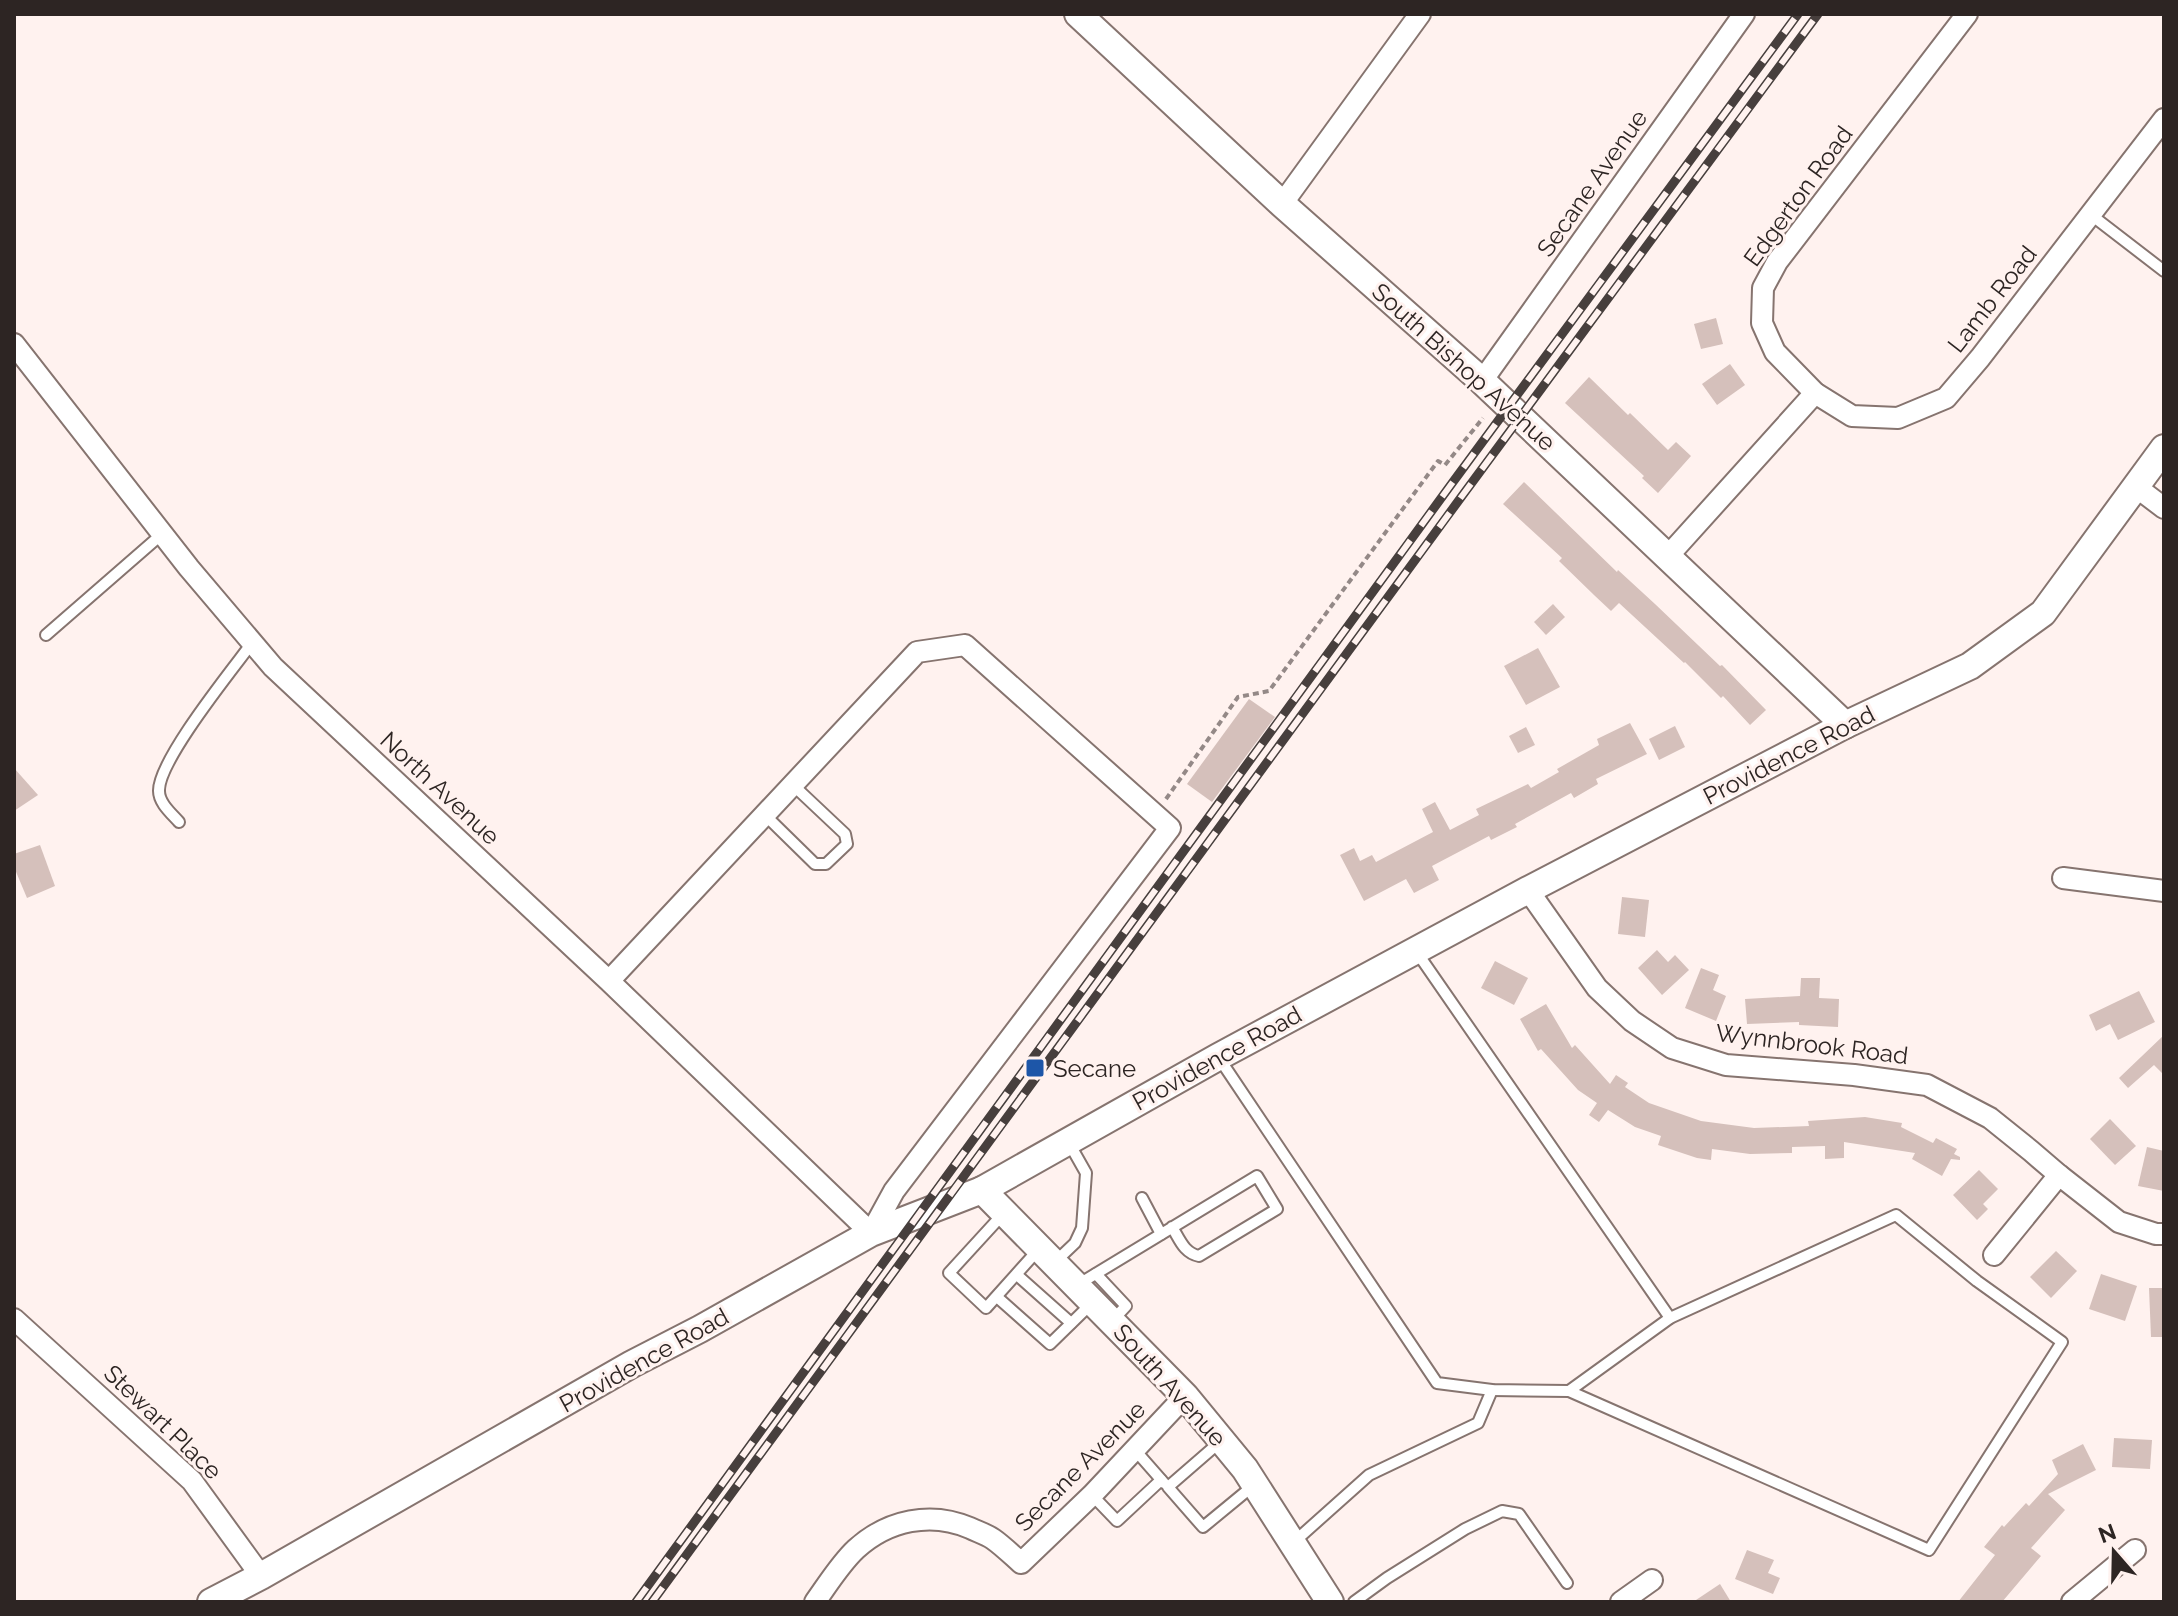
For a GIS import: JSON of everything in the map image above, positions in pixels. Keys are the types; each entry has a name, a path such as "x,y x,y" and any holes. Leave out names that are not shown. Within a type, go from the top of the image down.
{"street":[{"name":"South Bishop Avenue","path":"1078,14 1282,204 1482,381 1845,725"},
{"path":"1282,204 1420,14"},
{"name":"Secane Avenue","path":"1482,381 1744,14"},
{"name":"Edgerton Road","path":"1815,393 1775,352 1762,323 1763,288 1777,262 1967,14"},
{"name":"Lamb Road","path":"1815,393 1852,416 1898,418 1946,398 2164,119"},
{"name":"North Avenue","path":"14,344 162,534 273,667 609,981 871,1233"},
{"path":"1668,556 1815,393"},
{"name":"Providence Road","path":"211,1602 871,1233 982,1190 1218,1057 1528,890 1845,725 1970,666 2043,613 2164,448"},
{"path":"2135,486 2164,508"},
{"path":"609,981 917,652 965,645 1170,828 902,1179 871,1233"},
{"path":"2063,878 2164,891"},
{"name":"Wynnbrook Road","path":"1528,890 1597,988 1632,1021 1672,1048 1726,1065 1854,1075 1927,1085 1990,1118 2119,1222 2164,1234"},
{"path":"1994,1255 2059,1175"},
{"name":"South Avenue","path":"982,1190 1047,1256 1089,1287 1112,1321 1185,1396 1245,1469 1330,1602"},
{"name":"Stewart Place","path":"14,1319 192,1481 261,1576"},
{"name":"Secane Avenue","path":"815,1602 854,1550 874,1534 895,1524 935,1519 955,1522 990,1537 1021,1563 1092,1495 1185,1396"},
{"path":"2072,1602 2135,1550"},
{"path":"1621,1602 1652,1580"}],"lane":[{"path":"2090,214 2164,271"},
{"path":"46,635 162,534"},
{"path":"179,822 161,800 158,788 186,732 252,643"},
{"path":"765,815 815,864 826,864 847,844 845,834 793,785"},
{"path":"1416,950 1670,1318"},
{"path":"1218,1057 1437,1383 1492,1390 1569,1391 1929,1550 2062,1342 1977,1281 1896,1215 1670,1318 1569,1391"},
{"path":"1004,1212 949,1273 986,1308 1017,1275 1080,1236 1087,1180 1084,1167 1068,1141"},
{"path":"997,1297 1050,1344 1071,1323 1089,1287 1161,1234 1172,1227 1257,1176 1277,1209 1199,1256 1187,1251 1172,1227"},
{"path":"1142,1198 1161,1234"},
{"path":"1017,1275 1071,1323"},
{"path":"1292,1543 1369,1475 1478,1423 1492,1390"},
{"path":"1092,1495 1117,1521 1222,1440"},
{"path":"1135,1450 1203,1527 1255,1484"},
{"path":"1354,1602 1440,1544 1502,1511 1519,1514 1567,1583"}],"path":[{"path":"1155,814 1238,697 1269,691 1438,461 1445,465 1483,418"}],"building":[{"path":"1716,318 1723,344 1701,349 1694,324"},
{"path":"1730,364 1745,385 1717,405 1702,384"},
{"path":"1589,377 1668,450 1676,442 1691,456 1658,493 1642,478 1644,476 1565,403"},
{"path":"1524,482 1617,572 1722,665 1766,710 1750,725 1723,696 1721,698 1619,603 1611,611 1594,595 1559,561 1562,558 1503,504"},
{"path":"1553,604 1565,617 1546,635 1534,622"},
{"path":"1538,648 1560,687 1526,705 1504,666"},
{"path":"1249,699 1275,717 1212,802 1187,784"},
{"path":"1630,723 1647,754 1596,779 1598,784 1574,798 1571,793 1515,824 1517,827 1491,840 1489,836 1432,866 1439,880 1414,893 1406,879 1364,901 1340,855 1354,848 1360,861 1372,855 1376,862 1433,832 1422,809 1435,802 1450,830 1479,815 1476,809 1528,784 1531,788 1559,772 1557,769 1599,745 1597,739"},
{"path":"1675,726 1685,747 1659,760 1649,739"},
{"path":"1526,727 1535,745 1518,753 1509,736"},
{"path":"14,768 38,795 14,811"},
{"path":"40,845 55,886 27,898 14,867 14,854"},
{"path":"1622,897 1649,900 1645,937 1618,934"},
{"path":"1657,950 1668,962 1675,955 1689,970 1662,995 1638,968"},
{"path":"1495,961 1528,978 1514,1005 1481,988"},
{"path":"1701,968 1719,975 1713,990 1726,996 1716,1021 1685,1008"},
{"path":"1801,978 1820,978 1819,998 1839,999 1838,1027 1799,1025 1799,1022 1747,1024 1745,999 1800,996"},
{"path":"2139,991 2155,1022 2118,1040 2110,1024 2096,1031 2089,1015"},
{"path":"1546,1004 1572,1048 1575,1045 1610,1084 1616,1075 1628,1083 1625,1087 1649,1103 1701,1121 1754,1128 1809,1126 1808,1121 1865,1117 1902,1123 1901,1127 1933,1143 1936,1138 1957,1149 1954,1154 1960,1160 1951,1159 1942,1176 1912,1159 1915,1153 1844,1142 1844,1158 1825,1159 1825,1146 1792,1147 1792,1153 1750,1154 1712,1149 1711,1160 1658,1145 1661,1136 1635,1127 1608,1110 1599,1122 1589,1115 1597,1103 1578,1090 1541,1049 1538,1051 1520,1019"},
{"path":"2164,1035 2164,1075 2154,1065 2128,1088 2119,1078"},
{"path":"2110,1119 2136,1146 2115,1165 2090,1139"},
{"path":"2147,1147 2164,1151 2164,1191 2138,1186"},
{"path":"1979,1170 1998,1189 1983,1204 1988,1209 1977,1220 1953,1195"},
{"path":"2056,1251 2077,1271 2051,1298 2030,1277"},
{"path":"2101,1274 2137,1286 2125,1321 2089,1309"},
{"path":"2149,1288 2164,1288 2164,1337 2151,1337"},
{"path":"2114,1438 2152,1440 2150,1469 2112,1467"},
{"path":"2083,1444 2096,1470 2048,1494 2065,1510 2031,1548 2041,1556 2002,1602 1958,1602 1995,1555 1984,1547 2002,1525 2004,1527 2026,1503 2029,1506 2058,1474 2052,1460"},
{"path":"1747,1550 1774,1560 1768,1573 1780,1578 1773,1594 1735,1579"},
{"path":"1720,1584 1731,1602 1693,1602"}],"railway":[{"path":"636,1602 1798,14"},
{"path":"652,1602 1818,14"}],"place":[{"name":"Secane","path":"1035,1068"}]}
